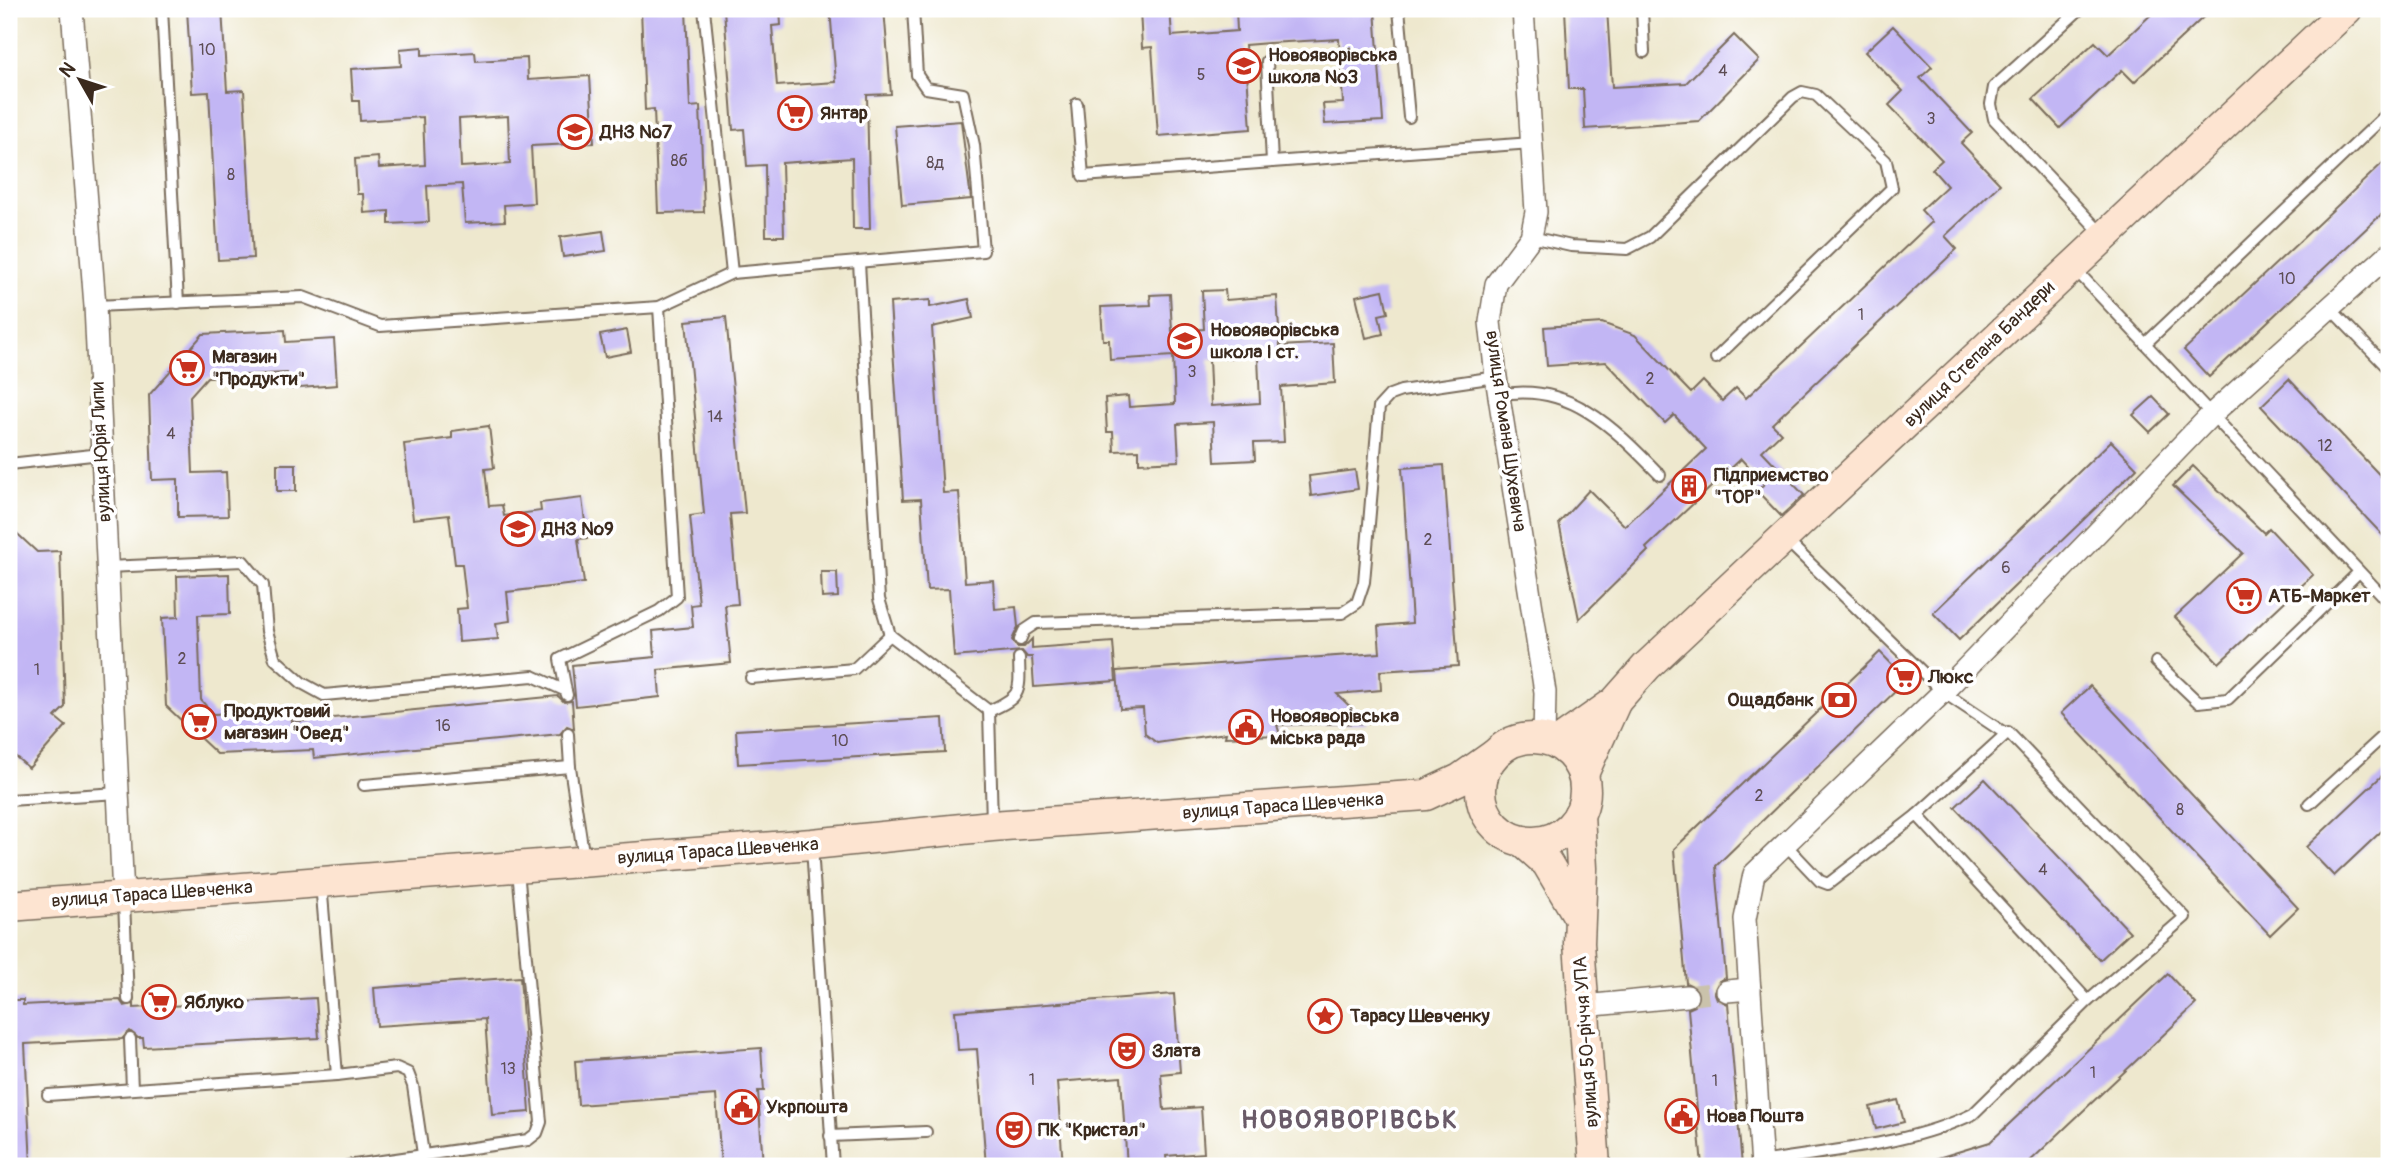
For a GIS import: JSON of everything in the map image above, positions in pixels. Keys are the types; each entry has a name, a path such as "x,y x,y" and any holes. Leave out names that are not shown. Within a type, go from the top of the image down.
{"street":[{"name":"вулиця Юрія Липи","path":"72,9 95,306 123,896"},
{"name":"вулиця Романа Шухевича","path":"1523,9 1536,212 1531,237 1496,284 1490,322 1497,386 1545,692 1550,741"},
{"name":"вулиця Степана Бандери","path":"1550,741 1615,702 1647,666 2347,9"},
{"path":"1762,1164 1745,919 1748,895 1755,874 1784,843 1943,692 2212,414 2389,254"},
{"name":"вулиця Степана Бандери","path":"1583,774 1615,702"},
{"path":"1517,740 1550,741 1568,751 1583,774 1584,801 1579,814 1561,834 1549,840 1522,841 1509,836 1489,818 1480,792 1482,779 1494,755 1517,740"},
{"name":"вулиця Тараса Шевченка","path":"9,906 812,844 992,826 1426,795 1460,779 1494,755"},
{"name":"вулиця Тараса Шевченка","path":"1426,795 1489,818"},
{"name":"вулиця 50-річчя УПА","path":"1579,814 1582,868 1579,917 1595,1166"},
{"name":"вулиця 50-річчя УПА","path":"1522,841 1547,863 1579,917"},
{"path":"1727,991 1750,989"},
{"path":"1584,1006 1687,996"}],"lane":[{"path":"162,9 178,303"},
{"path":"704,9 732,273"},
{"path":"95,306 303,297 380,326 659,307 732,273 983,251 974,145 963,94 926,88 917,75 913,9"},
{"path":"1398,9 1409,117"},
{"path":"1642,9 1644,52"},
{"path":"2080,9 1994,87 1992,104 1994,119 2104,236"},
{"path":"1267,61 1272,162"},
{"path":"1531,237 1571,246 1627,250 1650,237 1793,97 1802,92 1816,95 1886,161 1892,188 1716,358"},
{"path":"1077,104 1083,176 1532,143"},
{"path":"2145,344 2389,112"},
{"path":"859,263 879,599 890,635 989,711"},
{"path":"2072,266 2389,603"},
{"path":"107,567 243,561 263,585 268,631 275,659 302,683 324,695 533,676 566,693 560,659 659,611 677,597 659,307"},
{"path":"2330,308 2389,369"},
{"path":"1020,640 1024,631 1036,623 1342,613 1357,604 1364,582 1379,407 1390,396 1401,391 1497,386 1512,393 1548,394 1593,412 1660,475"},
{"path":"9,464 101,454"},
{"path":"1762,1164 1881,1142 1953,1124 1973,1114 2088,1000 2185,917 2008,732 2006,734 1943,692 1785,539"},
{"path":"2156,662 2198,702 2228,699 2360,572"},
{"path":"751,678 854,669 890,635"},
{"path":"989,711 1014,700 1020,688 1019,658"},
{"path":"989,711 992,826"},
{"path":"2309,804 2389,731"},
{"path":"568,734 570,767 584,861"},
{"path":"1784,843 1820,881 1828,884 1916,815 2006,734"},
{"path":"364,785 570,767"},
{"path":"9,800 118,793"},
{"path":"1916,815 2088,1000"},
{"path":"812,844 833,1166"},
{"path":"347,1166 528,1140 537,1133 541,1122 518,866"},
{"path":"321,881 337,1075"},
{"path":"123,896 128,999"},
{"path":"130,1039 132,1089"},
{"path":"48,1095 337,1075 397,1068 408,1073 413,1086 423,1154"},
{"path":"830,1136 926,1132"}],"building":[{"path":"187,9 222,9 227,91 244,90 253,258 218,260 209,92 192,93"},
{"path":"641,9 686,9 690,107 700,106 704,212 658,213 654,109 645,110"},
{"path":"724,9 780,9 781,25 772,26 777,86 836,82 830,9 884,9 891,94 867,95 870,229 853,229 852,158 782,163 784,236 766,236 765,165 747,166 744,129 733,130"},
{"path":"1140,9 1170,9 1172,36 1237,31 1236,9 1375,9 1383,121 1325,124 1323,104 1343,103 1339,39 1269,43 1245,45 1251,129 1158,136 1152,47 1142,48"},
{"path":"1565,9 1607,9 1612,87 1686,83 1734,35 1759,60 1699,121 1585,129 1583,89 1569,89"},
{"path":"2157,9 2212,9 2134,82 2122,70 2060,128 2033,99 2095,42 2108,55"},
{"path":"1893,26 1932,67 1920,78 1972,133 1961,143 2000,184 1945,236 1957,249 1772,424 1781,433 1762,451 1804,495 1781,516 1757,491 1764,484 1741,459 1646,548 1648,551 1579,619 1559,523 1589,490 1625,526 1706,449 1674,415 1665,423 1606,362 1547,366 1544,327 1602,323 1635,335 1691,393 1703,381 1722,401 1736,388 1746,398 1932,222 1921,210 1947,186 1932,169 1942,160 1889,105 1903,91 1865,52"},
{"name":"ДНЗ №7","path":"422,47 422,55 475,52 476,61 527,58 528,80 590,76 594,143 531,146 534,203 504,205 505,221 465,223 462,184 427,186 429,222 389,224 389,211 364,213 363,194 357,194 355,159 378,157 379,168 425,165 423,117 360,121 359,101 353,101 351,69 401,66 400,49","holes":["508,116 510,164 461,167 459,119"]},
{"path":"961,121 971,199 902,205 895,126"},
{"path":"2389,157 2389,207 2209,377 2184,350"},
{"path":"603,231 606,251 563,257 560,237"},
{"path":"1225,290 1226,300 1277,296 1280,346 1333,343 1335,383 1281,387 1284,442 1254,443 1255,460 1215,462 1213,422 1177,424 1179,461 1139,463 1139,450 1114,451 1113,432 1107,432 1105,398 1128,396 1129,407 1175,404 1173,356 1110,360 1109,340 1103,340 1101,307 1151,305 1150,295 1170,294 1172,331 1204,329 1202,291","holes":["1258,357 1260,403 1211,406 1209,359"]},
{"path":"1383,290 1388,313 1379,315 1383,334 1366,338 1356,296"},
{"path":"969,299 973,318 932,327 943,493 959,492 965,582 993,580 995,609 1016,607 1018,627 1012,640 1017,647 1024,647 1032,639 1032,648 1113,642 1116,681 1034,687 1032,657 1027,657 1022,651 954,657 949,589 927,590 921,499 903,500 890,303 930,300 930,307"},
{"path":"726,317 745,513 730,514 738,604 725,605 731,663 658,670 660,697 576,706 572,665 655,657 653,631 693,627 691,605 699,604 690,516 704,514 686,321"},
{"path":"285,330 286,342 334,339 337,385 288,389 287,373 207,377 190,396 193,473 226,472 228,516 178,517 178,479 152,480 149,395 203,334"},
{"path":"627,330 631,352 605,357 600,335"},
{"path":"2289,379 2389,485 2389,542 2261,406"},
{"path":"2153,397 2169,414 2150,432 2133,415"},
{"name":"ДНЗ №9","path":"489,426 494,468 485,469 489,506 502,505 504,516 541,511 540,503 582,498 587,538 578,539 584,583 507,592 510,621 496,623 498,639 459,642 457,609 467,608 462,564 455,564 449,515 413,519 404,444 452,438 452,431"},
{"path":"2111,441 2137,468 1959,640 1933,613"},
{"path":"277,464 296,464 296,491 277,491"},
{"path":"1444,465 1458,666 1380,671 1381,690 1337,694 1367,723 1277,725 1280,735 1225,737 1226,733 1157,743 1145,734 1143,708 1120,709 1117,671 1380,653 1378,626 1412,623 1402,468"},
{"name":"АТБ-Маркет","path":"2193,466 2264,533 2269,528 2313,575 2219,663 2175,617 2243,553 2173,486"},
{"path":"1355,470 1358,489 1311,496 1309,476"},
{"path":"9,526 37,552 60,551 65,707 55,717 66,726 29,768 9,751"},
{"path":"821,572 837,572 838,597 822,598"},
{"path":"229,574 230,614 198,615 201,700 213,714 291,711 292,722 558,696 564,702 572,701 574,729 567,726 560,734 314,758 313,750 217,754 166,706 162,618 178,617 177,576"},
{"path":"1880,652 1907,680 1716,866 1726,978 1719,981 1714,991 1717,999 1728,1004 1742,1166 1702,1166 1688,1009 1695,1006 1700,995 1697,988 1686,983 1674,849"},
{"path":"2090,686 2298,908 2270,935 2061,713"},
{"path":"943,718 945,752 738,764 736,730"},
{"path":"2389,769 2389,824 2334,876 2306,847"},
{"path":"1985,779 2130,932 2100,960 1955,807"},
{"path":"2168,974 2196,1004 2025,1166 1926,1166 1925,1162 1990,1142"},
{"path":"520,977 530,1112 492,1115 485,1019 377,1026 374,988"},
{"path":"1174,994 1180,1072 1161,1074 1164,1110 1201,1107 1204,1153 1166,1156 1167,1166 1127,1166 1121,1077 1057,1082 1063,1166 986,1166 977,1049 958,1050 955,1011"},
{"path":"316,998 319,1038 144,1047 143,1038 138,1038 130,1031 122,1039 25,1044 31,1166 9,1166 9,1000 23,1000 23,1005 120,1000 124,1006 134,1004 134,1008"},
{"name":"Укрпошта","path":"761,1048 764,1091 758,1091 763,1166 721,1166 716,1095 578,1105 575,1061"},
{"path":"1898,1100 1904,1122 1876,1129 1870,1107"}],"tunnel":[{"path":"1687,996 1727,991"}],"place":[{"name":"Новояворівська школа №3","path":"1244,66"},
{"name":"Янтар","path":"795,113"},
{"name":"ДНЗ №7","path":"575,132"},
{"name":"Новояворівська школа І ст.","path":"1185,341"},
{"name":"Магазин \"Продукти\"","path":"187,368"},
{"name":"Підприємство \"ТОР\"","path":"1689,486"},
{"name":"ДНЗ №9","path":"518,529"},
{"name":"АТБ-Маркет","path":"2244,596"},
{"name":"Люкс","path":"1904,677"},
{"name":"Ощадбанк","path":"1839,700"},
{"name":"Продуктовий магазин \"Овед\"","path":"199,722"},
{"name":"Новояворівська міська рада","path":"1246,727"},
{"name":"Яблуко","path":"159,1002"},
{"name":"Тарасу Шевченку","path":"1325,1016"},
{"name":"Злата","path":"1127,1051"},
{"name":"Укрпошта","path":"742,1107"},
{"name":"Нова Пошта","path":"1682,1116"},
{"name":"ПК \"Кристал\"","path":"1014,1130"}],"district":[{"name":"НОВОЯВОРІВСЬК","path":"1350,1120"}]}
